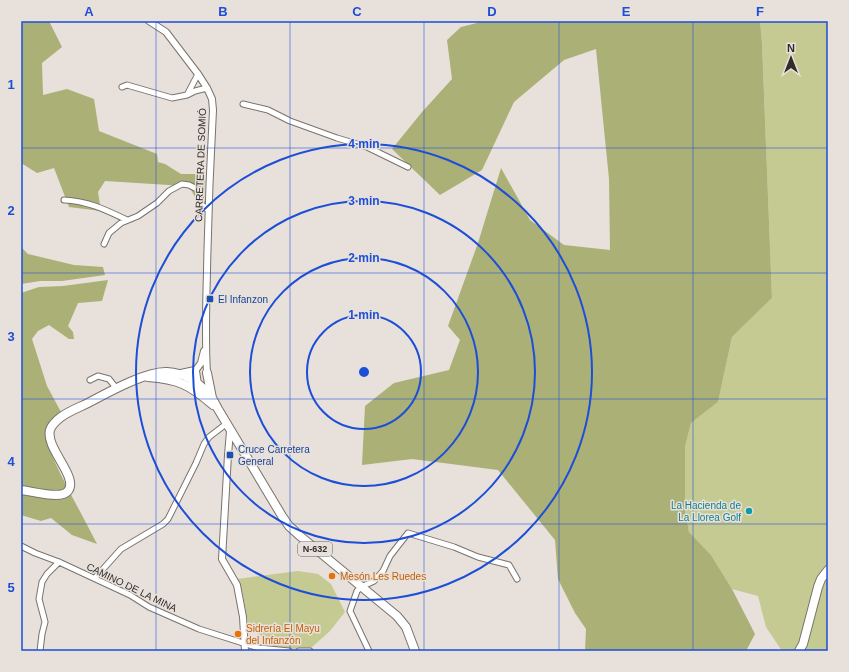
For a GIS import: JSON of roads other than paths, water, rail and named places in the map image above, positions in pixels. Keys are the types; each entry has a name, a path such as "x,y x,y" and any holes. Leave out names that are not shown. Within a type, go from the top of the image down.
{"highway":[{"path":"180,374 187,374 195,371 196,381 201,394"},
{"name":"N-632","path":"21,490 60,495 67,493 70,488 70,481 67,474 49,440 49,432 52,426 62,416 154,373 160,372 180,374 196,381 212,398 228,428 289,526 402,621 416,651"},
{"path":"169,379 189,382 196,381 207,373 212,398"},
{"name":"N-632","path":"144,377 169,379 190,387 201,394 218,409"},
{"path":"799,651 803,644 818,587 821,579 828,570"}],"street":[{"name":"CARRETERA DE SOMIÓ","path":"149,21 166,32 198,74 212,99 213,110 206,285 207,373"},
{"path":"186,95 198,74"},
{"path":"122,87 127,85 172,98 207,88"},
{"path":"243,104 268,110 290,121 337,138 367,146 408,167"},
{"path":"104,244 109,233 121,223 138,216 157,203 169,191 182,184 189,185 197,189 202,205 208,210"},
{"path":"64,200 76,200 92,204 127,220"},
{"path":"195,371 201,363 206,348"},
{"path":"90,380 98,376 109,379 117,389"},
{"path":"95,578 121,548 163,524 168,519 204,444 217,430 228,428 228,455 222,559 237,585 243,617 244,651"},
{"path":"370,651 350,611 357,591 374,581 384,571 390,556 408,534 454,546 478,557 509,564 517,579"},
{"path":"21,546 35,553"},
{"path":"21,552 35,553"},
{"name":"CAMINO DE LA MINA","path":"35,553 95,578 130,595 149,607 200,629 260,648 289,651"},
{"path":"40,651 45,622 39,599 42,582 47,574 59,562"},
{"path":"299,651 310,651"}],"place":[{"name":"El Infanzon","path":"210,299"},
{"name":"Cruce Carretera General","path":"230,455"},
{"name":"La Hacienda de La Llorea Golf","path":"749,511"},
{"name":"Mesón Les Ruedes","path":"332,576"},
{"name":"Sidrería El Mayu del Infanzón","path":"238,634"}]}
